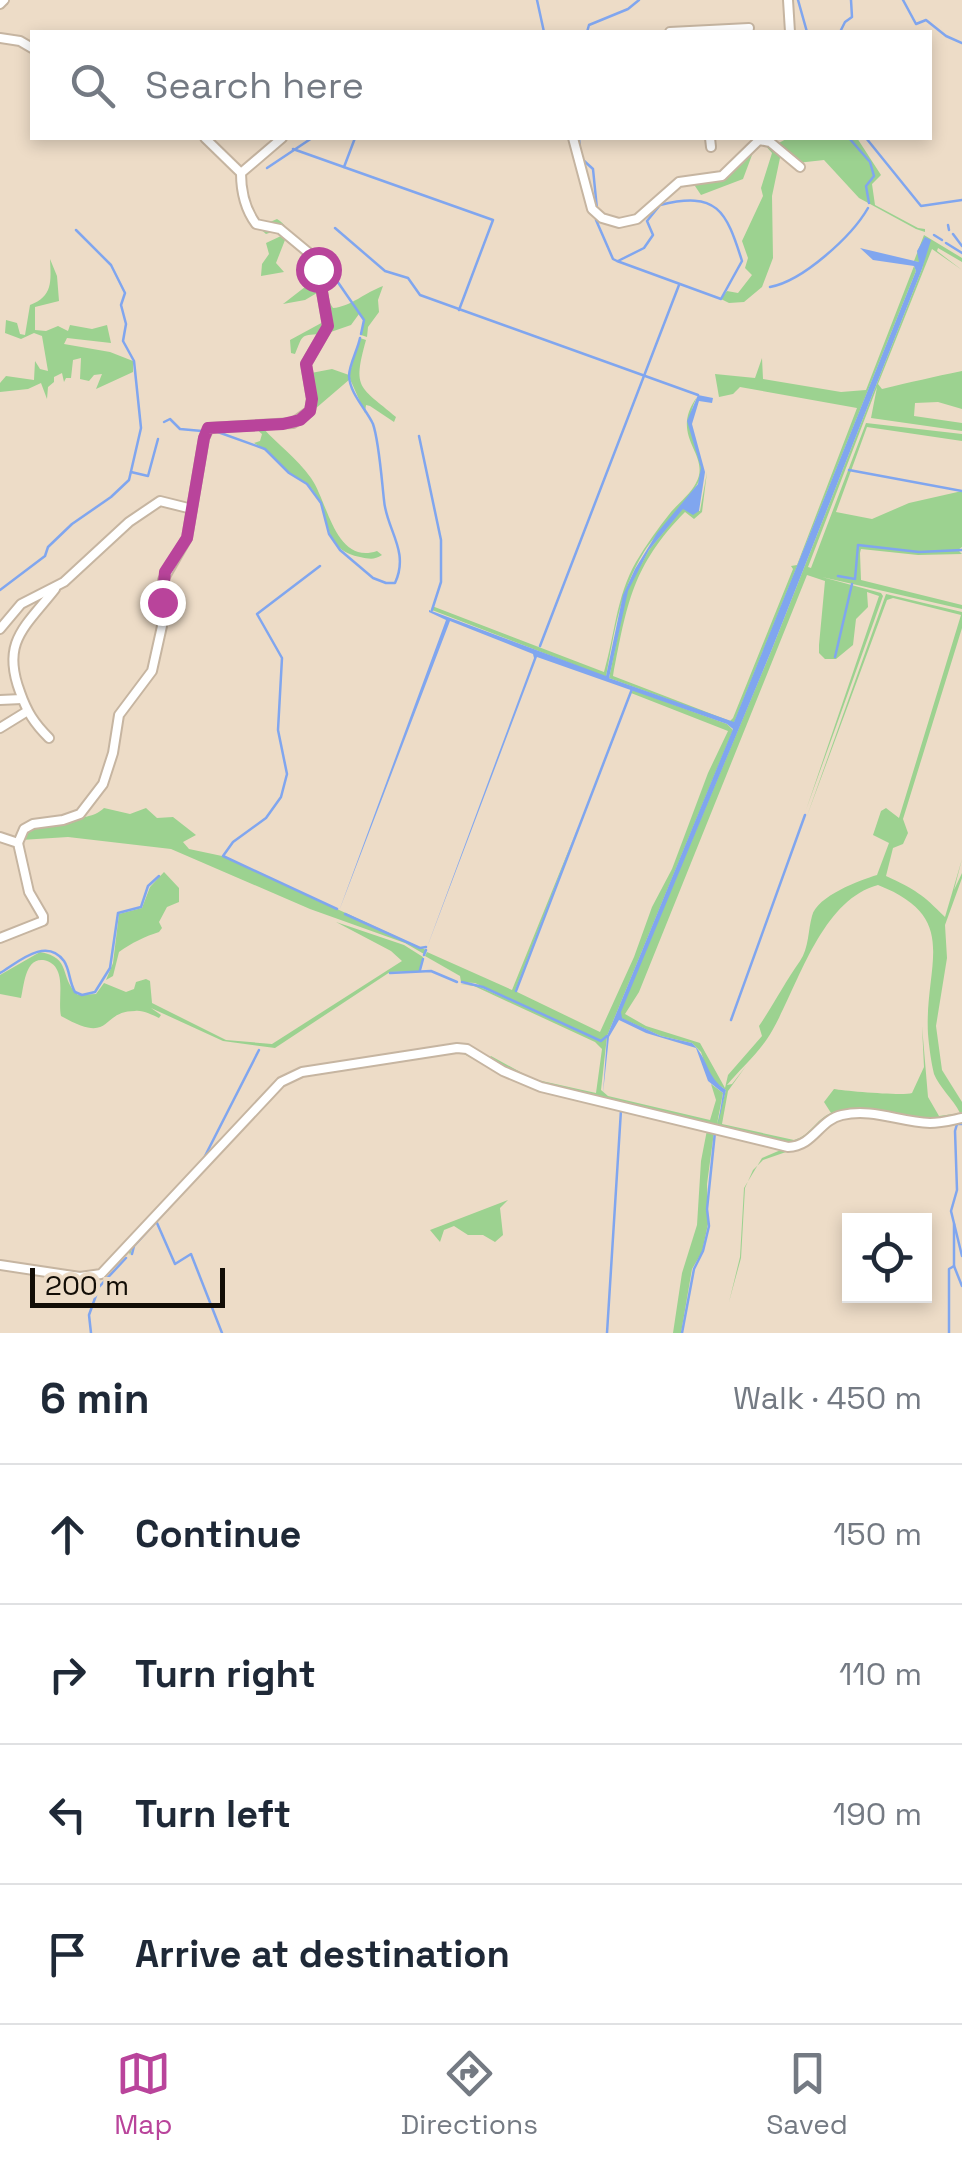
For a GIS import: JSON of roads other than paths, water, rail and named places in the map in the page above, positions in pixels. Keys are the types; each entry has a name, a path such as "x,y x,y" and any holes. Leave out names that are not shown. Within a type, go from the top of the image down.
{"street":[{"path":"788,0 790,30"},
{"path":"0,38 30,47"},
{"path":"0,938 43,921 29,892 18,843 24,829 80,814 103,784 119,716 152,671 162,626 163,580 187,538 208,428 283,424 300,420 310,411 312,399 306,364 328,326 317,264 310,253 280,229 256,224 246,206 241,173 208,140"},
{"path":"241,173 280,140"},
{"path":"574,140 592,208 602,218 619,223 638,219 684,179 722,176 757,140"},
{"path":"762,140 770,142 800,167"},
{"path":"49,738 26,712 11,666 17,639 58,586 129,522 160,501 192,509"},
{"path":"0,629 21,604 58,586"},
{"path":"0,700 22,698"},
{"path":"0,728 26,712"},
{"path":"0,837 18,843"},
{"path":"0,1264 80,1278 101,1274 281,1082 302,1072 375,1060 467,1049 503,1071 541,1087 788,1147 806,1143 831,1118 845,1114 878,1112 932,1123 962,1118"}],"water":[{"path":"925,237 931,240 922,269 772,649 621,1012 622,1018 661,1036 692,1043 698,1049 726,1090 718,1124 723,1093 708,1081 696,1048 646,1033 619,1020 609,1037 603,1093 607,1036 733,729 537,657 426,950 534,658 533,654 450,621 339,911 446,620 429,610 606,676 623,595 635,569 657,533 698,484 701,468 687,421 698,395 713,398 712,403 699,401 692,424 705,472 699,511 693,515 683,509 649,550 628,591 609,678 734,722 916,271 914,266 873,260 860,248 919,262 917,251"}],"waterway":[{"path":"537,0 544,30"},
{"path":"588,30 589,25 628,9 639,0"},
{"path":"798,0 806,30"},
{"path":"841,30 852,17 851,0"},
{"path":"903,0 916,24 926,20 962,43"},
{"path":"267,168 309,140"},
{"path":"344,167 354,140"},
{"path":"579,140 580,151"},
{"path":"851,140 870,162 874,176 866,186 869,203"},
{"path":"868,140 921,206 962,200"},
{"path":"293,149 493,220 459,310"},
{"path":"582,159 593,169 597,209"},
{"path":"596,220 613,259 617,261 721,299 742,261 724,217 707,203 695,201 660,205 647,221 653,235 644,248 618,261"},
{"path":"770,287 797,276 825,256 868,208"},
{"path":"948,225 949,230"},
{"path":"335,228 385,271 408,278 420,295 698,395"},
{"path":"0,590 45,556 48,547 72,524 129,480 141,428 134,361 123,341 126,324 121,305 125,293 111,265 76,230"},
{"path":"953,234 962,246"},
{"path":"934,235 942,240"},
{"path":"946,243 962,253"},
{"path":"330,264 364,320 361,334"},
{"path":"540,646 679,285"},
{"path":"215,431 265,449 289,473 307,484 321,503 329,534 340,550 373,578 395,583 399,550 386,511 375,431 349,376 360,338"},
{"path":"164,422 170,419 180,429 202,431"},
{"path":"419,436 441,540 441,582 432,610"},
{"path":"131,472 148,476 158,439"},
{"path":"849,470 962,491"},
{"path":"838,576 855,579 858,545 919,552 962,550"},
{"path":"320,566 257,614 282,658 278,730 287,774 281,797 266,818 233,842 223,856 337,909"},
{"path":"835,657 852,584"},
{"path":"516,991 632,689"},
{"path":"731,1020 805,815"},
{"path":"0,973 23,958 49,951 64,961 75,992 95,992 110,968 118,913 141,907 148,886 159,876"},
{"path":"345,914 420,948 426,947"},
{"path":"424,955 426,950"},
{"path":"420,970 423,959"},
{"path":"390,973 431,971 457,982"},
{"path":"462,982 483,987 601,1041 607,1036"},
{"path":"204,1158 259,1050"},
{"path":"607,1333 621,1110 611,1108"},
{"path":"962,1124 957,1124 955,1131 957,1190 951,1211 962,1256"},
{"path":"682,1333 694,1269 709,1226 707,1209 715,1132"},
{"path":"132,1254 134,1246 208,1165"},
{"path":"157,1223 175,1264 191,1254 222,1333"},
{"path":"954,1224 954,1266 962,1286"},
{"path":"91,1333 89,1315 99,1287 126,1258"},
{"path":"949,1333 949,1269 954,1266"}]}
